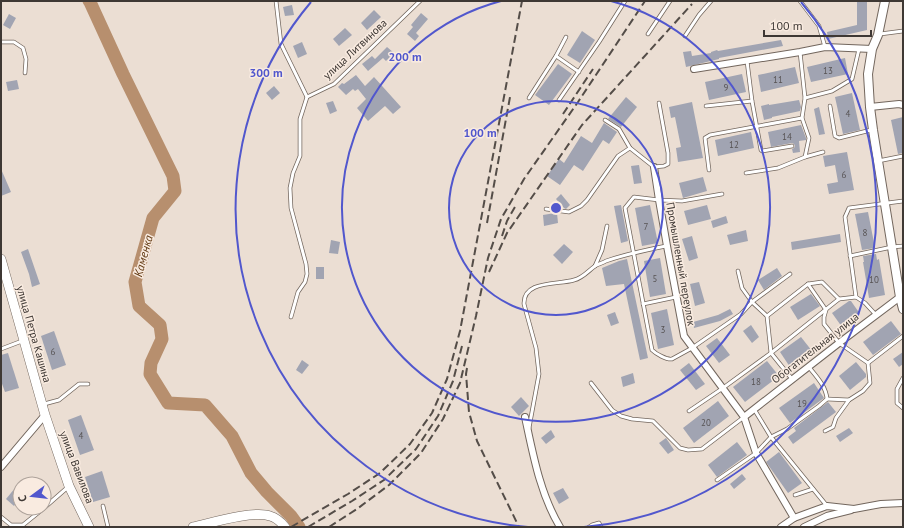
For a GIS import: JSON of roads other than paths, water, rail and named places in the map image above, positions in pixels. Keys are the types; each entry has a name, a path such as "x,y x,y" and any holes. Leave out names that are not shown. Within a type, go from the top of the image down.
{"main road":[{"name":"улица Петра Кашина","path":"1,259 45,415"},
{"name":"улица Вавилова","path":"45,415 69,486 89,527"},
{"path":"193,527 245,516 263,514 272,516 285,527"}],"street":[{"path":"885,1 878,35 872,49 868,74 873,130 884,203 903,309"},
{"path":"694,69 824,47 872,49"},
{"path":"870,107 899,104 903,105"},
{"name":"Промышленный переулок","path":"654,167 684,336 744,417 756,453 794,518"},
{"name":"Обогатительная улица","path":"744,417 808,366 900,297"},
{"path":"1,467 45,415"},
{"path":"525,417 538,474 547,502 560,527"},
{"path":"804,527 827,516 854,509 881,504 903,503"},
{"path":"781,527 794,518 827,506 854,509"}],"lane":[{"path":"276,1 281,44 307,97 300,119 300,156 293,173 290,188 291,208 306,264 307,274 305,282 298,292 291,316"},
{"name":"улица Литвинова","path":"307,97 334,84 420,1"},
{"path":"559,100 626,1"},
{"path":"648,34 670,1"},
{"path":"685,36 699,15 711,1"},
{"path":"800,1 819,26 824,47"},
{"path":"878,35 903,31"},
{"path":"529,98 556,56 566,37"},
{"path":"1,42 14,42 23,48 26,59 25,73"},
{"path":"805,98 832,91 852,79 859,48"},
{"path":"800,52 805,98 802,118 809,138 805,157"},
{"path":"556,56 579,72"},
{"path":"747,61 761,150 792,146"},
{"path":"706,106 752,100"},
{"path":"605,120 619,129 630,148 654,167 664,166 668,164 668,153 659,103"},
{"path":"830,106 835,136 839,138 873,130"},
{"path":"709,170 705,138 802,118"},
{"path":"546,208 569,212 581,206 587,200 618,156 630,148"},
{"path":"746,173 778,168 805,157 823,152"},
{"path":"878,161 903,156"},
{"path":"722,194 682,201 634,197 625,208 652,350 669,360 692,348 741,314 752,302 790,274"},
{"path":"876,314 856,296 844,216 849,208 903,201"},
{"path":"595,266 602,250 607,226"},
{"path":"528,432 539,374 536,348 524,304 526,293 532,288 575,280 585,275 595,266 612,259 667,246"},
{"path":"850,256 903,246"},
{"path":"738,271 742,288 752,302 767,316 771,353 792,379"},
{"path":"767,316 808,284 822,282 839,299"},
{"path":"808,284 826,310"},
{"path":"689,411 771,353 839,299 856,296"},
{"path":"643,304 676,297"},
{"path":"825,431 833,427 836,418 849,400 863,391 870,383 868,363 839,343 824,324 826,310"},
{"path":"868,363 903,336"},
{"path":"1,349 24,340"},
{"path":"808,366 823,386 827,399"},
{"path":"903,378 897,389 897,403 903,408"},
{"path":"591,383 612,410 621,416 632,419 653,421 680,448 688,450 702,449 744,417"},
{"path":"42,404 59,400 79,384 88,384"},
{"path":"717,480 756,453 771,437 787,429 827,399 849,400"},
{"path":"754,409 771,437 827,506"},
{"path":"52,501 69,486"},
{"path":"795,495 813,488"},
{"path":"103,506 108,527"},
{"path":"1,517 11,524 23,525 34,516"},
{"path":"589,527 599,524 602,527"}],"waterway":[{"name":"Каменка","path":"89,1 173,176 175,191 153,218 135,282 139,306 160,325 162,339 151,363 150,374 168,403 205,405 232,436 251,473 267,492 291,516 299,527"}],"railway":[{"path":"291,527 348,494 380,473 410,444 432,413 447,379 460,331 522,1"},
{"path":"329,527 357,509 389,485 421,453 443,419 460,383 488,258 501,219 524,179 578,102 645,1"},
{"path":"489,272 507,233 582,125 692,4"},
{"path":"563,114 593,69"},
{"path":"487,223 510,97"},
{"path":"502,236 507,221 516,205"},
{"path":"308,527 384,480 416,449 438,416 453,381 462,346"},
{"path":"467,368 466,374 469,412 477,441 519,527"}]}
